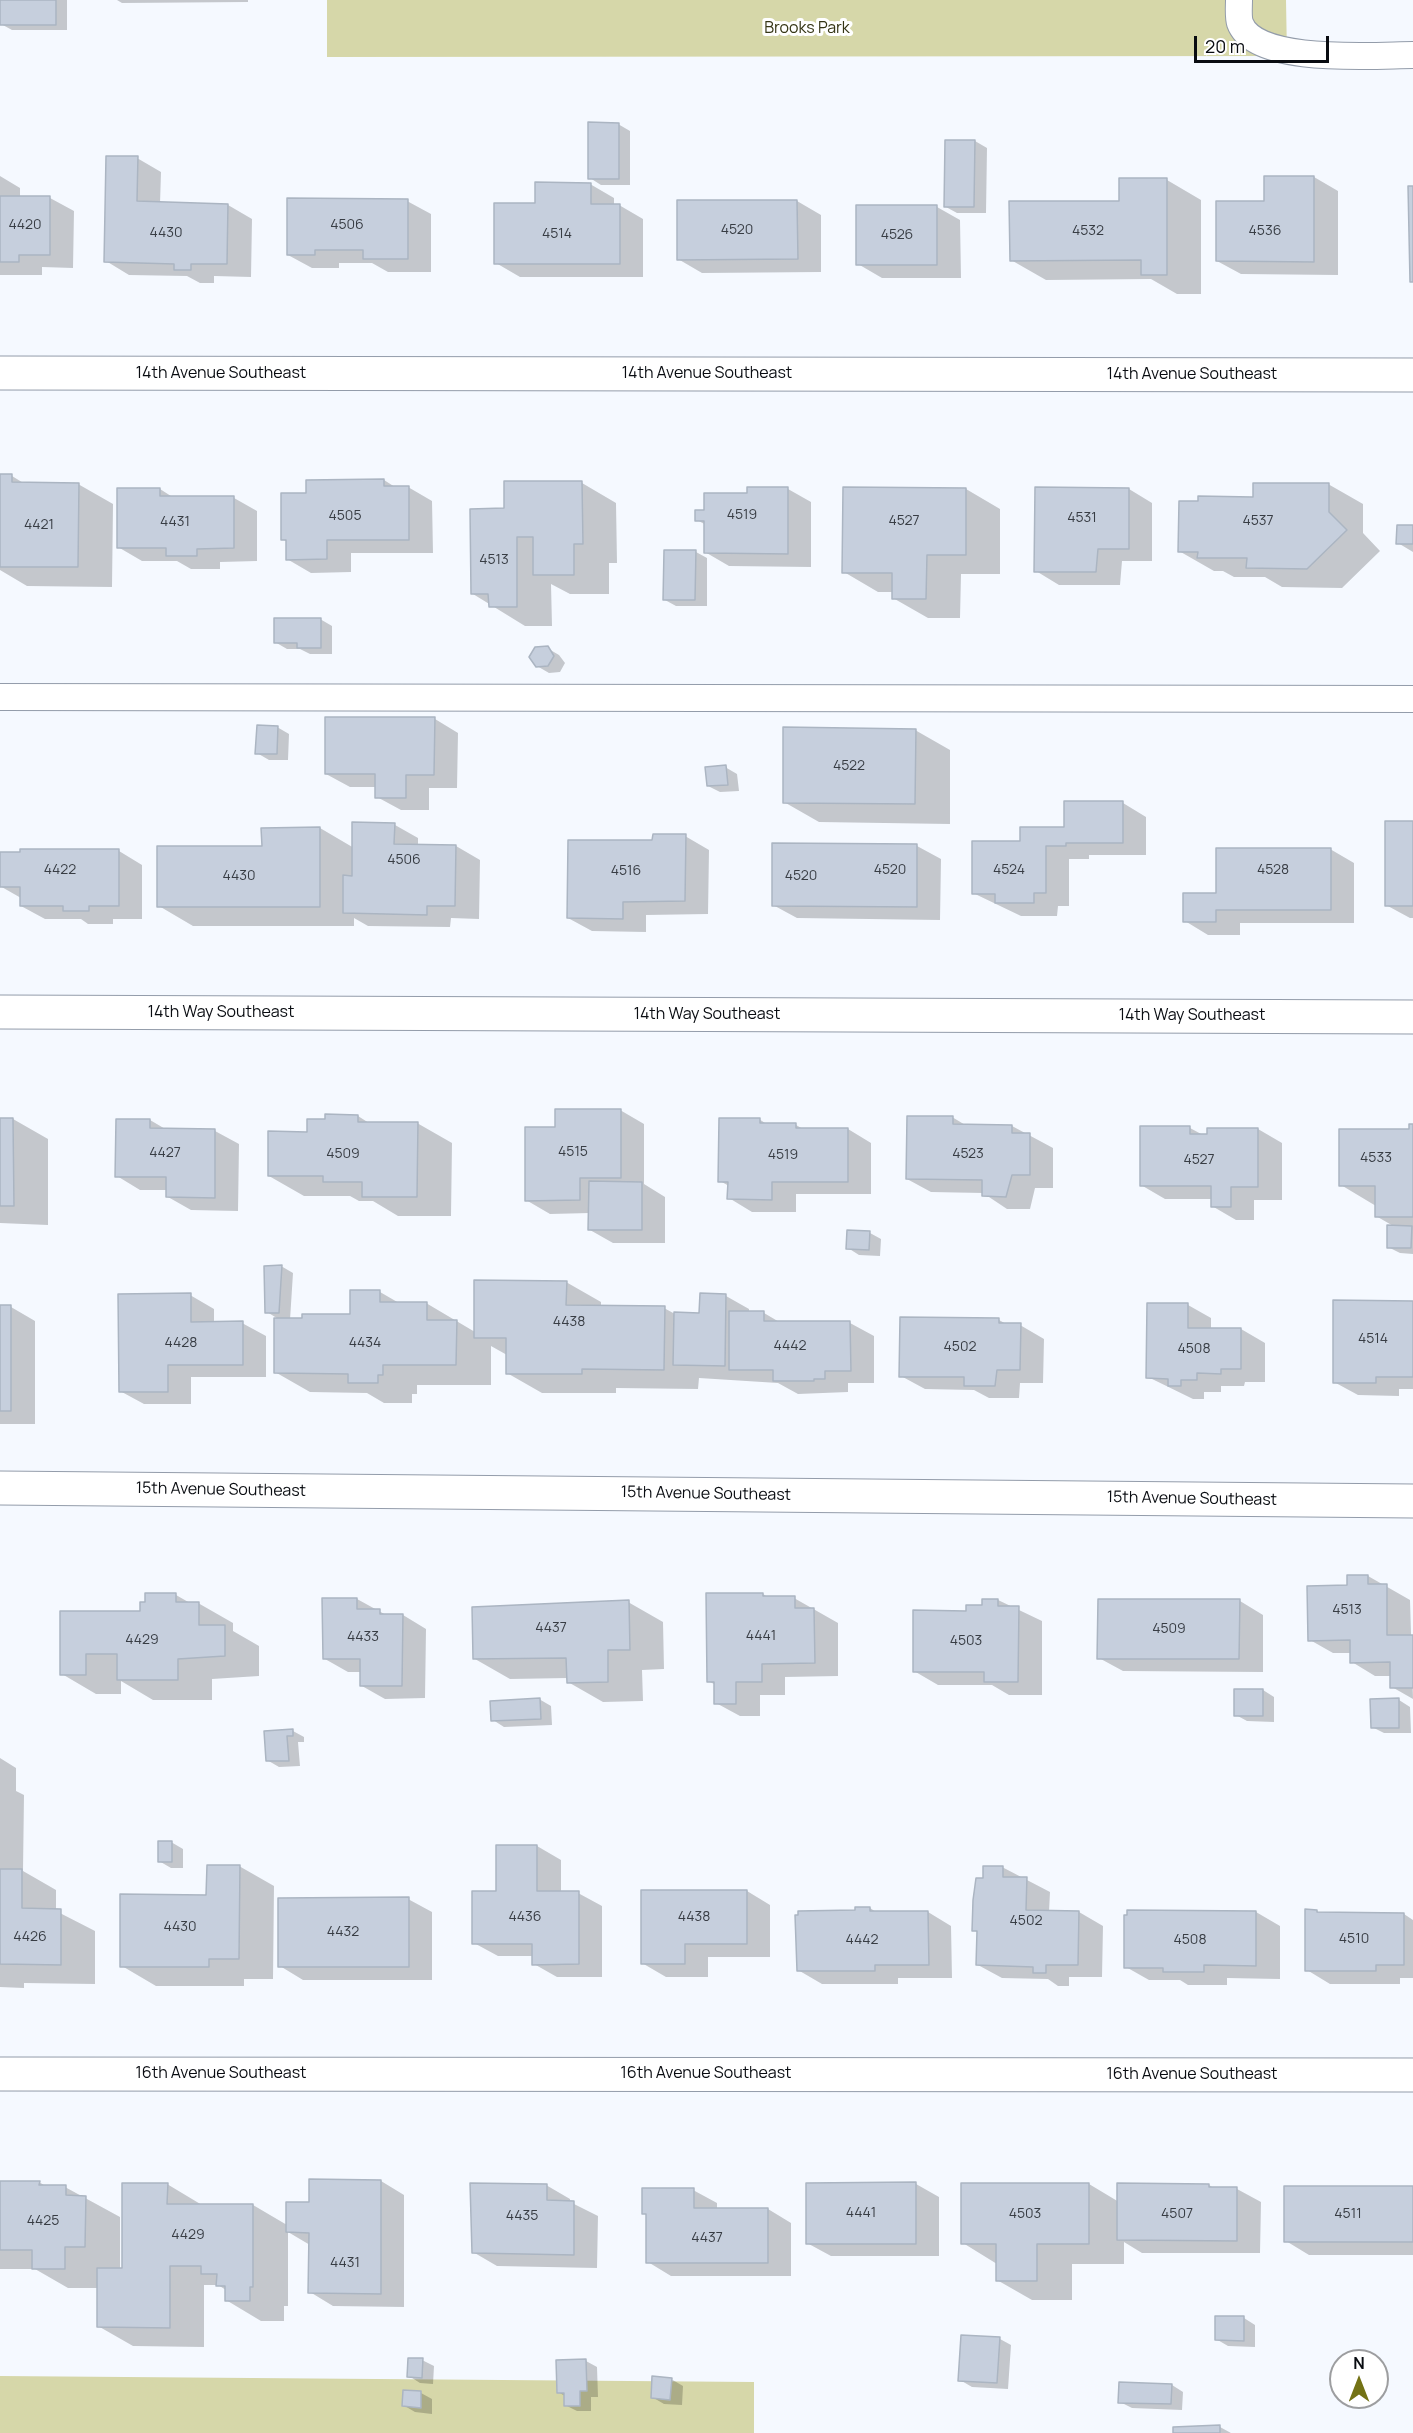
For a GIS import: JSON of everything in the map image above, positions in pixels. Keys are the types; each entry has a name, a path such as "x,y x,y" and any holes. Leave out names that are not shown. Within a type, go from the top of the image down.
{"street":[{"name":"14th Avenue Southeast","path":"0,373 1413,375"},
{"name":"14th Way Southeast","path":"0,1012 1413,1017"},
{"name":"15th Avenue Southeast","path":"0,1488 1413,1501"},
{"name":"16th Avenue Southeast","path":"0,2074 1413,2075"}],"lane":[{"path":"1239,0 1240,23 1247,33 1270,48 1298,54 1413,56"},
{"path":"0,697 1413,699"}],"green space":[{"name":"Brooks Park","path":"327,0 1286,0 1287,56 327,57"},
{"path":"0,2376 754,2382 754,2433 0,2433"}],"building":[{"path":"0,0 56,0 56,25 0,25"},
{"path":"588,122 619,123 619,179 588,179"},
{"path":"945,140 975,140 974,207 944,207"},
{"path":"106,156 138,156 137,201 228,204 227,264 191,264 191,270 174,270 174,264 104,262"},
{"path":"1264,176 1314,176 1314,262 1216,261 1216,201 1264,201"},
{"path":"1119,178 1167,178 1167,275 1141,275 1141,260 1010,261 1009,201 1119,201"},
{"path":"535,182 591,183 591,204 620,204 620,264 494,264 494,203 535,203"},
{"path":"1408,186 1413,186 1413,282 1410,282"},
{"path":"0,196 50,196 50,255 19,255 19,262 0,262"},
{"path":"287,198 408,199 408,259 363,259 363,250 315,250 315,255 287,255"},
{"path":"677,200 797,200 798,259 677,260"},
{"path":"856,205 937,205 937,265 856,265"},
{"path":"0,474 12,474 12,482 79,483 78,567 0,567"},
{"path":"384,479 384,486 409,486 409,540 327,540 327,559 286,560 286,540 281,540 281,493 306,493 306,480"},
{"path":"504,481 582,481 583,544 574,544 574,575 533,575 533,537 517,537 517,607 489,607 488,594 471,594 470,509 504,508"},
{"path":"1253,483 1329,483 1329,512 1347,530 1307,569 1246,568 1247,558 1197,558 1198,552 1178,552 1179,501 1198,501 1198,496 1253,497"},
{"path":"747,487 788,487 788,554 704,553 704,521 695,521 695,510 704,510 704,493 747,493"},
{"path":"843,487 966,488 966,555 927,555 926,599 892,599 892,573 842,573"},
{"path":"1035,487 1129,488 1129,549 1098,549 1096,572 1034,572"},
{"path":"117,488 160,488 160,496 234,496 234,548 197,549 197,556 166,556 166,548 117,548"},
{"path":"1397,525 1413,525 1413,544 1396,544"},
{"path":"664,550 696,550 695,600 663,600"},
{"path":"274,618 321,618 321,648 297,648 297,643 274,643"},
{"path":"548,646 554,656 548,666 536,667 529,657 535,647"},
{"path":"325,717 435,717 434,775 406,775 406,798 375,798 375,774 325,774"},
{"path":"257,725 278,726 277,754 255,754"},
{"path":"783,727 916,729 915,804 783,803"},
{"path":"726,765 728,785 707,786 705,767"},
{"path":"1064,801 1123,801 1123,843 1066,843 1066,846 1046,846 1046,893 1034,893 1034,903 995,903 995,894 972,894 972,841 1020,841 1020,827 1064,827"},
{"path":"1385,821 1413,821 1413,906 1385,906"},
{"path":"352,822 395,823 394,844 456,845 455,906 427,906 427,915 343,913 343,875 352,876"},
{"path":"320,827 320,907 157,907 157,846 262,846 261,828"},
{"path":"653,834 686,834 685,901 623,902 623,919 567,918 568,840 652,840"},
{"path":"772,843 917,844 917,907 772,906"},
{"path":"1216,848 1331,848 1331,910 1216,910 1216,922 1183,922 1183,893 1216,893"},
{"path":"20,849 119,849 119,906 89,906 89,911 63,911 63,906 20,906 20,887 0,887 0,852 20,852"},
{"path":"555,1109 621,1109 621,1178 580,1178 580,1200 525,1201 525,1127 555,1127"},
{"path":"325,1114 358,1115 358,1122 418,1122 417,1197 362,1197 362,1182 323,1182 323,1176 268,1176 268,1131 307,1132 307,1119 325,1119"},
{"path":"907,1116 953,1116 953,1124 1012,1125 1012,1133 1030,1133 1030,1175 1012,1175 1006,1197 982,1196 982,1180 906,1179"},
{"path":"0,1118 13,1118 14,1206 0,1206"},
{"path":"719,1118 760,1118 760,1123 796,1123 796,1128 848,1128 848,1182 772,1182 772,1200 727,1199 728,1182 718,1182"},
{"path":"116,1119 150,1119 150,1128 215,1129 215,1198 166,1197 166,1177 115,1177"},
{"path":"1409,1124 1413,1124 1413,1217 1375,1217 1375,1186 1339,1186 1339,1129 1409,1129"},
{"path":"1140,1126 1190,1126 1190,1134 1207,1134 1207,1128 1258,1128 1258,1187 1231,1187 1231,1207 1211,1207 1211,1186 1140,1186"},
{"path":"589,1181 642,1182 642,1230 588,1230"},
{"path":"1387,1225 1412,1226 1411,1248 1387,1248"},
{"path":"847,1230 870,1231 869,1250 846,1249"},
{"path":"282,1265 279,1313 265,1313 264,1266"},
{"path":"474,1280 567,1281 566,1305 665,1306 664,1370 582,1369 582,1374 506,1374 506,1338 474,1338"},
{"path":"350,1290 380,1290 380,1302 427,1302 427,1320 457,1320 456,1365 383,1365 383,1375 378,1375 378,1383 348,1383 348,1374 274,1373 274,1318 302,1318 302,1314 350,1314"},
{"path":"191,1293 191,1322 243,1321 243,1365 168,1365 168,1392 119,1392 118,1294"},
{"path":"700,1293 726,1294 725,1366 673,1365 674,1312 699,1313"},
{"path":"1333,1300 1413,1301 1413,1377 1376,1377 1376,1383 1333,1383"},
{"path":"1147,1303 1188,1303 1188,1328 1241,1328 1241,1369 1221,1369 1221,1374 1197,1373 1197,1380 1181,1380 1181,1386 1168,1386 1168,1379 1146,1378"},
{"path":"0,1305 11,1305 11,1411 0,1411"},
{"path":"729,1311 764,1311 764,1321 850,1321 851,1371 825,1371 825,1379 814,1379 814,1381 773,1381 773,1370 729,1370"},
{"path":"900,1317 999,1318 999,1323 1021,1323 1020,1370 997,1370 995,1386 964,1386 964,1377 899,1377"},
{"path":"1347,1575 1368,1575 1368,1584 1387,1584 1387,1635 1413,1635 1413,1688 1390,1688 1390,1662 1350,1663 1350,1640 1308,1641 1307,1586 1347,1585"},
{"path":"145,1593 176,1593 176,1602 199,1602 199,1625 225,1625 225,1656 178,1659 178,1680 117,1680 117,1654 86,1654 86,1675 60,1675 60,1611 140,1611 140,1602 145,1602"},
{"path":"706,1593 763,1593 763,1596 795,1596 795,1608 814,1608 815,1663 762,1664 762,1682 736,1682 736,1704 714,1704 714,1682 707,1682"},
{"path":"322,1598 357,1598 357,1609 380,1609 380,1614 403,1614 402,1686 360,1686 360,1659 323,1659"},
{"path":"982,1599 998,1599 998,1606 1019,1606 1018,1682 984,1682 984,1672 913,1672 913,1610 966,1611 966,1605 982,1605"},
{"path":"1098,1599 1240,1599 1239,1659 1097,1659"},
{"path":"629,1600 630,1650 608,1650 608,1682 567,1683 566,1658 473,1659 472,1607"},
{"path":"1234,1689 1263,1689 1263,1716 1234,1716"},
{"path":"540,1698 541,1719 491,1721 490,1701"},
{"path":"1399,1698 1399,1728 1371,1728 1370,1699"},
{"path":"293,1729 293,1736 287,1736 289,1761 266,1761 264,1731"},
{"path":"158,1841 172,1841 172,1862 158,1862"},
{"path":"496,1845 537,1845 537,1891 579,1891 579,1964 532,1965 532,1944 472,1944 472,1891 496,1891"},
{"path":"207,1865 240,1865 239,1959 209,1959 209,1967 120,1967 120,1894 206,1895"},
{"path":"983,1866 1003,1866 1003,1877 1027,1877 1026,1910 1079,1911 1078,1965 1046,1965 1046,1973 1033,1973 1033,1967 976,1965 977,1931 972,1931 973,1900 976,1878 983,1878"},
{"path":"0,1869 22,1869 22,1908 61,1909 61,1965 0,1964"},
{"path":"641,1890 747,1890 747,1944 685,1944 685,1964 641,1964"},
{"path":"409,1897 409,1967 278,1967 278,1898"},
{"path":"855,1907 870,1907 870,1911 928,1911 929,1965 875,1965 875,1971 797,1971 795,1915 798,1915 798,1911 855,1910"},
{"path":"1305,1909 1317,1910 1317,1912 1404,1913 1404,1965 1376,1965 1376,1971 1305,1971"},
{"path":"1127,1910 1256,1911 1256,1966 1204,1965 1204,1972 1163,1972 1163,1968 1124,1968 1124,1915 1127,1915"},
{"path":"309,2179 381,2180 381,2294 308,2293 309,2233 286,2232 286,2202 309,2202"},
{"path":"0,2181 40,2181 39,2185 66,2185 66,2195 86,2196 85,2247 65,2247 65,2269 32,2269 32,2250 0,2250"},
{"path":"916,2182 916,2244 806,2244 806,2183"},
{"path":"122,2183 168,2183 167,2204 253,2204 253,2287 250,2287 250,2301 225,2301 225,2286 216,2286 217,2274 201,2274 201,2266 170,2266 170,2328 97,2327 97,2268 122,2268"},
{"path":"470,2183 547,2184 547,2200 574,2201 574,2255 472,2253"},
{"path":"961,2183 1089,2183 1089,2244 1037,2244 1037,2281 996,2281 996,2244 961,2244"},
{"path":"1117,2183 1209,2184 1209,2187 1237,2187 1237,2241 1117,2240"},
{"path":"1284,2186 1413,2186 1413,2242 1284,2242"},
{"path":"642,2188 694,2188 694,2208 768,2208 768,2263 646,2263 646,2214 642,2214"},
{"path":"1215,2316 1244,2316 1244,2341 1215,2340"},
{"path":"961,2335 1000,2337 997,2383 958,2381"},
{"path":"408,2358 423,2358 422,2378 407,2377"},
{"path":"586,2359 587,2391 580,2391 580,2406 564,2406 564,2393 557,2393 556,2360"},
{"path":"652,2376 672,2378 670,2400 651,2398"},
{"path":"1119,2382 1172,2384 1171,2404 1118,2403"},
{"path":"403,2390 421,2391 421,2408 402,2406"},
{"path":"1220,2425 1220,2433 1173,2433 1173,2427"}]}
